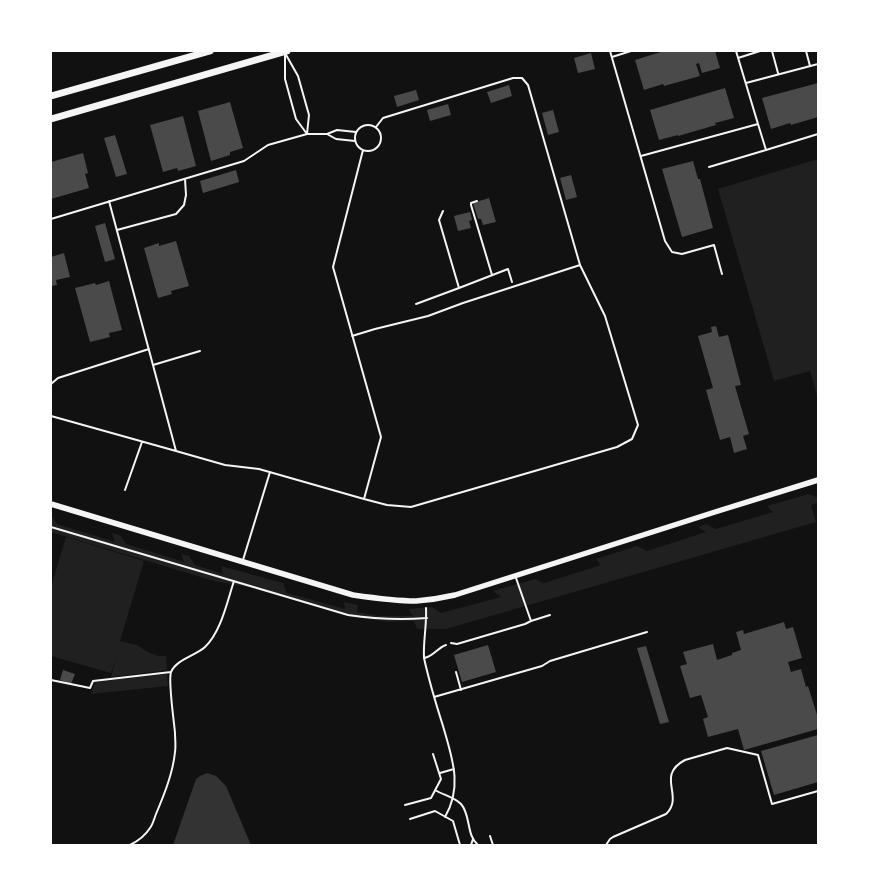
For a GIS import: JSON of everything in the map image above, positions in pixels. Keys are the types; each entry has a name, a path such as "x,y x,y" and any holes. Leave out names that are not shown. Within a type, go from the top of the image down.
{"main road":[{"path":"51,96 210,51"},
{"path":"51,119 285,51"}],"street":[{"path":"51,504 353,595 384,600 414,601 454,595 818,480"}],"lane":[{"path":"285,51 298,76 309,115 307,134"},
{"path":"285,51 285,79 296,119 307,134"},
{"path":"610,51 668,247 672,252 682,254 714,245 722,274"},
{"path":"612,57 631,51"},
{"path":"736,51 766,150"},
{"path":"738,58 760,51"},
{"path":"772,51 778,74"},
{"path":"806,51 810,66"},
{"path":"746,83 818,64"},
{"path":"51,416 225,465 259,469 387,505 412,507 617,447 632,439 638,425 605,316 580,265 528,85 522,78 513,78 383,118 376,127"},
{"path":"641,156 758,124"},
{"path":"367,125 376,127 381,135 380,143 371,151 363,150 355,141 356,132 359,128 367,125"},
{"path":"51,219 244,161 268,145 307,134 327,134 337,130 356,132"},
{"path":"327,134 336,139 355,141"},
{"path":"709,167 818,134"},
{"path":"363,150 332,267 381,437 364,499"},
{"path":"116,230 176,214 184,205 186,195 185,179"},
{"path":"109,202 176,451"},
{"path":"352,336 428,316 580,265"},
{"path":"51,384 58,378 148,349"},
{"path":"153,365 200,351"},
{"path":"125,490 142,442"},
{"path":"242,562 270,472"},
{"path":"516,575 530,621"},
{"path":"451,643 457,644 550,615"}],"path":[{"path":"477,201 471,203 471,205 492,275"},
{"path":"443,210 439,220 459,288"},
{"path":"416,304 508,269 514,286"},
{"path":"51,527 348,614 391,620 427,618"},
{"path":"130,845 146,834 151,827 174,762 176,750 170,683 171,672 181,661 198,652 211,640 220,622 234,581"},
{"path":"426,600 427,618 424,658 454,768 453,798 444,816"},
{"path":"434,697 542,666 550,661 647,632"},
{"path":"424,658 431,656 438,648 451,643"},
{"path":"51,680 90,688 93,681 171,672"},
{"path":"456,672 461,690"},
{"path":"606,845 610,838 668,812 673,802 671,772 680,763 728,748 758,755 772,804 818,790"},
{"path":"405,805 431,798 441,779 433,754"},
{"path":"439,773 454,768"},
{"path":"435,790 460,803 465,811 473,840 478,845"},
{"path":"410,819 435,811 454,821 460,845"},
{"path":"490,836 492,845"},
{"path":"471,845 473,840"}],"shaded area":[{"path":"818,159 818,399 810,371 774,381 718,189"},
{"path":"809,494 818,498 818,503 811,505 816,522 446,629 417,629 414,621 389,622 352,617 248,587 214,581 51,532 51,515 57,524 115,542 112,533 121,536 126,544 184,562 181,554 189,556 195,565 223,574 221,566 283,583 287,593 345,609 344,602 358,605 357,612 379,616 413,616 408,609 432,607 441,613 501,597 493,591 535,579 544,583 601,565 596,559 637,546 647,551 706,532 698,527 706,524 716,529 773,512 767,506"},
{"path":"66,537 144,561 120,641 137,645 158,656 166,656 167,670 111,677 116,658 111,673 51,656 51,587"},
{"path":"167,674 168,686 91,694 95,682"},
{"path":"207,773 216,776 226,786 251,845 173,845 196,779"}],"building":[{"path":"664,51 715,51 720,68 702,73 699,63 696,64 700,76 644,90 635,60"},
{"path":"591,53 595,69 578,73 574,58"},
{"path":"818,83 818,117 771,129 762,98"},
{"path":"509,85 512,96 491,103 487,92"},
{"path":"725,88 734,118 715,123 716,125 659,140 650,110"},
{"path":"416,90 419,100 397,107 394,96"},
{"path":"230,102 243,148 230,152 230,155 211,161 198,111"},
{"path":"448,104 451,115 430,121 427,110"},
{"path":"553,110 559,132 548,135 542,113"},
{"path":"183,116 196,166 178,171 177,168 163,172 150,125"},
{"path":"115,135 127,174 116,177 104,138"},
{"path":"83,153 88,173 85,174 89,188 51,199 51,162"},
{"path":"693,161 698,179 700,179 713,228 682,237 662,169"},
{"path":"236,170 239,182 203,193 200,181"},
{"path":"571,175 577,197 566,200 560,178"},
{"path":"489,198 496,222 483,225 481,219 478,219 473,203"},
{"path":"470,212 472,220 469,221 471,228 458,231 454,216"},
{"path":"105,223 115,259 105,262 95,226"},
{"path":"176,241 189,286 171,291 172,294 158,298 144,248 159,243 159,246"},
{"path":"64,253 70,277 56,280 57,285 51,286 51,257"},
{"path":"109,281 122,330 109,333 110,337 90,342 75,288"},
{"path":"716,326 719,337 728,335 741,385 735,386 749,434 743,436 747,449 734,453 730,437 720,440 706,390 713,388 698,336 712,332 711,327"},
{"path":"784,622 786,629 793,627 802,658 788,662 791,672 801,669 818,718 818,729 744,750 738,729 708,737 703,719 708,717 701,695 690,698 680,666 687,664 683,652 713,644 717,660 741,650 736,632 743,630 744,634"},
{"path":"488,645 496,672 462,682 454,655"},
{"path":"646,646 669,722 660,724 637,648"},
{"path":"63,670 75,674 71,684 60,680"},
{"path":"818,735 818,782 774,795 761,751"}]}
